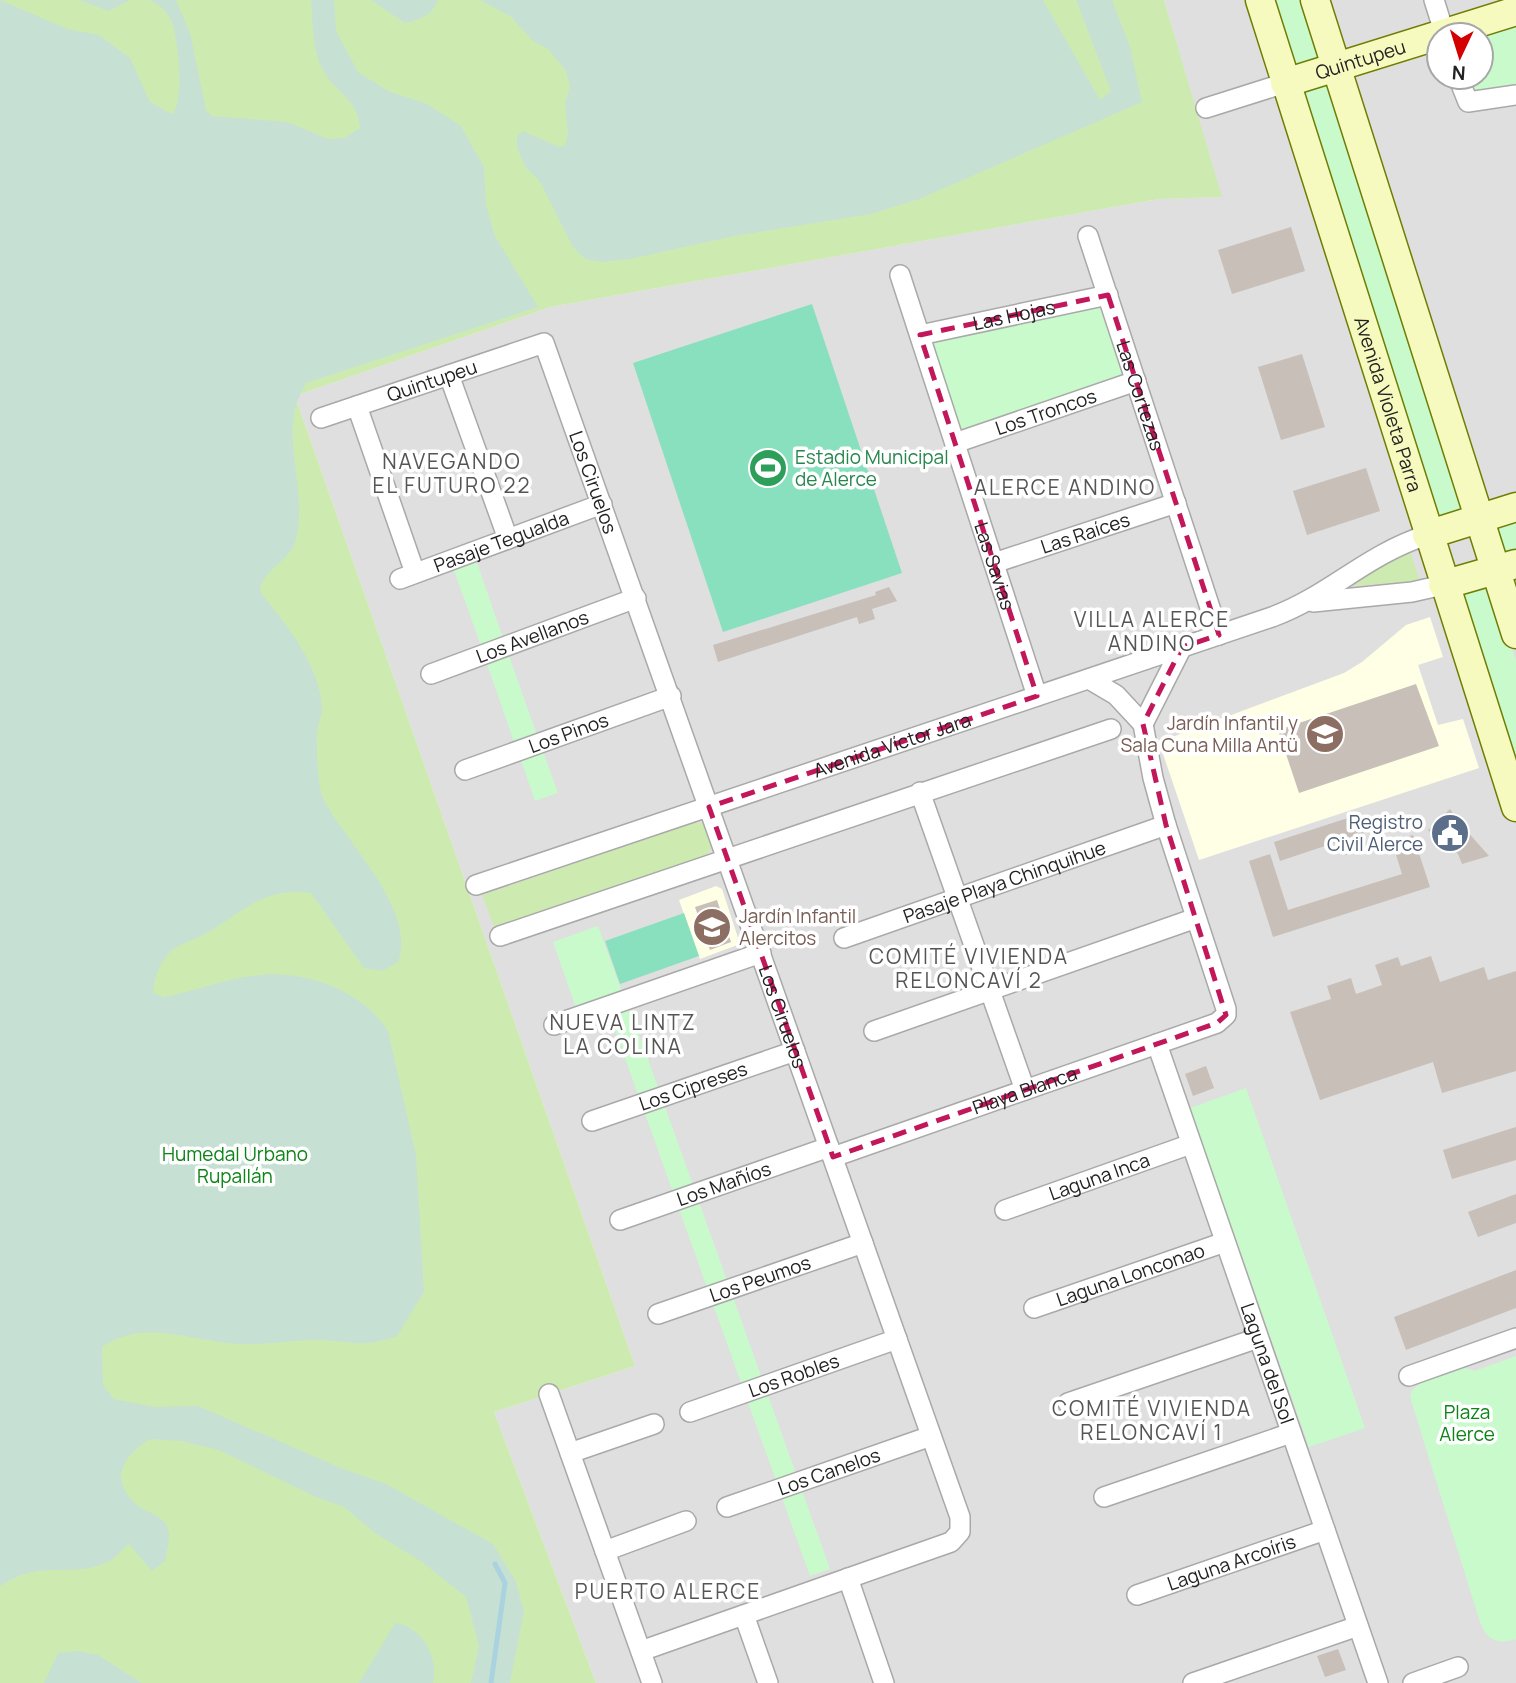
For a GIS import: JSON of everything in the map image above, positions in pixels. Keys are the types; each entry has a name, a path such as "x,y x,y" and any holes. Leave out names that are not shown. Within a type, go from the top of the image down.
{"main road":[{"name":"Avenida Violeta Parra","path":"1260,0 1427,535 1516,807"},
{"path":"1315,0 1479,518 1506,567 1516,634"},
{"name":"Quintupeu","path":"1485,21 1516,11"},
{"name":"Quintupeu","path":"1285,83 1425,40"},
{"path":"1427,535 1516,507"},
{"path":"1443,584 1506,567"}],"street":[{"path":"1434,0 1441,21"},
{"name":"Quintupeu","path":"1206,108 1285,83"},
{"path":"1464,91 1468,102 1516,95"},
{"name":"Las Cortezas","path":"1088,236 1219,635"},
{"name":"Las Savias","path":"900,275 1037,696"},
{"name":"Las Hojas","path":"920,335 1108,295"},
{"name":"Quintupeu","path":"321,418 544,343"},
{"name":"Los Ciruelos","path":"544,343 960,1517 960,1532 951,1542 848,1578"},
{"path":"449,375 508,538"},
{"name":"Los Troncos","path":"955,443 1136,381"},
{"name":"Pasaje Tegualda","path":"357,406 408,576 602,504"},
{"name":"Las Raíces","path":"994,563 1176,503"},
{"name":"Avenida Víctor Jara","path":"476,885 1219,635 1314,599 1376,555 1427,535"},
{"name":"Avenida Víctor Jara","path":"1314,599 1412,592 1443,584"},
{"name":"Los Avellanos","path":"431,674 636,598"},
{"path":"1143,724 1182,647"},
{"path":"874,1031 1196,918 1153,779 1143,724 1116,695 1089,679"},
{"name":"Los Pinos","path":"465,770 671,696"},
{"path":"500,936 1111,729"},
{"path":"920,792 1025,1090"},
{"name":"Pasaje Playa Chinquihue","path":"844,939 1166,825"},
{"name":"Playa Blanca","path":"831,1152 1025,1090 1217,1023 1226,1015 1226,1009 1196,918"},
{"path":"554,1025 761,953"},
{"name":"Laguna del Sol","path":"1157,1044 1378,1683"},
{"name":"Los Cipreses","path":"592,1121 795,1051"},
{"name":"Laguna Inca","path":"1005,1210 1191,1144"},
{"name":"Los Mañíos","path":"620,1220 831,1152"},
{"name":"Laguna Lonconao","path":"1034,1308 1225,1242"},
{"name":"Los Peumos","path":"658,1314 863,1243"},
{"path":"1068,1403 1258,1338"},
{"path":"1409,1376 1516,1338"},
{"name":"Los Robles","path":"690,1412 897,1339"},
{"path":"550,1394 652,1683"},
{"path":"570,1453 653,1424"},
{"path":"1104,1497 1291,1433"},
{"name":"Los Canelos","path":"727,1507 931,1436"},
{"path":"605,1550 686,1521"},
{"name":"Laguna Arcoíris","path":"1137,1595 1325,1530"},
{"path":"641,1651 848,1578 884,1683"},
{"path":"744,1615 768,1683"},
{"path":"1193,1683 1358,1626"},
{"path":"1413,1683 1458,1667"}],"highlighted area":[{"path":"1108,295 1219,635 1182,647 1143,724 1166,825 1226,1015 1217,1023 833,1157 709,807 1037,696 920,335"}],"shaded area":[{"path":"1164,0 1516,0 1516,1683 596,1683 494,1412 635,1366 295,396 550,307 1159,199 1221,197"},
{"name":"Jardín Infantil y Sala Cuna Milla Antü","path":"1430,617 1443,657 1418,665 1438,725 1463,719 1479,768 1199,860 1159,742 1344,673 1362,662 1406,625"},
{"name":"Jardín Infantil Alercitos","path":"716,886 722,889 740,944 700,959 679,900"}],"green space":[{"path":"0,0 1164,0 1222,197 1159,199 550,307 295,396 635,1366 494,1412 596,1683 0,1683"},
{"name":"Humedal Urbano Rupallán","path":"0,0 67,29 99,35 130,58 150,102 172,114 176,108 179,85 174,31 166,12 149,0 176,0 190,33 206,110 212,116 288,122 328,139 344,138 360,128 350,102 323,70 315,45 311,0 334,0 336,31 358,72 390,92 425,103 461,126 484,167 486,205 495,236 538,307 306,383 295,408 293,441 299,506 296,539 288,554 265,577 260,592 300,646 315,676 322,708 317,731 321,793 389,899 398,920 401,942 398,962 382,971 364,968 311,893 294,892 279,894 253,904 203,935 172,950 156,976 153,993 164,997 247,977 277,974 332,986 349,994 377,1017 388,1031 416,1155 424,1292 397,1336 375,1342 311,1340 239,1344 147,1333 132,1334 102,1347 103,1385 114,1399 155,1407 198,1406 341,1468 386,1484 493,1544 516,1582 524,1611 510,1683 471,1683 479,1646 466,1597 422,1562 375,1533 344,1507 316,1497 219,1450 181,1441 150,1439 132,1453 126,1461 121,1477 128,1495 137,1505 165,1523 169,1537 165,1561 152,1571 129,1544 108,1562 94,1567 30,1573 0,1586"},
{"path":"79,0 131,0 108,11"},
{"path":"371,0 438,0 425,16 405,23"},
{"path":"480,0 1043,0 1100,100 1111,91 1076,0 1112,0 1130,47 1142,102 919,199 871,214 734,236 630,259 602,262 585,259 573,247 539,180 526,168 517,148 517,136 523,131 559,147 565,146 568,134 565,103 570,86 566,71 548,49 533,41 510,16"},
{"path":"1266,0 1306,0 1324,59 1292,70"},
{"path":"1516,21 1516,90 1475,99 1470,91 1495,91 1495,29"},
{"path":"1327,80 1466,510 1438,521 1297,90"},
{"name":"Estadio Municipal de Alerce","path":"812,304 902,573 723,632 633,363"},
{"path":"1093,306 1105,311 1126,377 961,433 931,342"},
{"path":"1516,518 1516,555 1504,558 1492,525"},
{"path":"1410,551 1420,581 1349,586 1370,568"},
{"path":"475,557 503,638 481,646 452,565"},
{"path":"1488,582 1516,660 1516,776 1457,591"},
{"path":"508,653 537,735 514,742 486,661"},
{"path":"542,749 558,793 535,801 520,757"},
{"path":"692,823 704,823 712,847 707,855 495,929 482,895"},
{"path":"684,913 699,956 620,984 605,941"},
{"path":"598,926 623,995 577,1011 553,942"},
{"path":"629,1006 830,1569 810,1576 609,1013"},
{"path":"1246,1088 1365,1428 1309,1447 1190,1108"},
{"name":"Plaza Alerce","path":"1516,1356 1516,1639 1498,1641 1489,1637 1480,1622 1410,1397 1412,1390 1421,1383 1462,1367 1475,1371"},
{"path":"395,1623 413,1630 426,1645 433,1663 433,1683 359,1683"},
{"path":"77,1651 98,1655 142,1683 44,1683 58,1653"}],"building":[{"path":"1291,227 1305,271 1232,294 1218,250"},
{"path":"1302,354 1325,427 1281,440 1258,367"},
{"path":"1366,468 1380,511 1307,535 1293,491"},
{"path":"889,587 897,601 872,609 875,619 859,624 857,617 718,662 713,645 876,595 875,592"},
{"path":"1416,684 1439,746 1299,793 1278,730"},
{"name":"Registro Civil Alerce","path":"1450,809 1489,856 1462,864 1458,854 1441,837 1438,840 1428,830"},
{"path":"1357,815 1368,847 1345,855 1340,841 1280,861 1274,842"},
{"path":"1413,835 1430,887 1273,937 1249,861 1270,854 1288,910 1402,874 1392,842"},
{"path":"717,900 731,942 710,950 695,907"},
{"path":"1431,956 1440,982 1484,967 1488,980 1516,971 1516,1071 1442,1093 1433,1062 1320,1100 1290,1012 1331,999 1327,986 1351,978 1356,994 1382,985 1375,965 1398,957 1401,966"},
{"path":"1206,1066 1214,1088 1193,1096 1185,1074"},
{"path":"1516,1127 1516,1160 1452,1179 1443,1150"},
{"path":"1516,1194 1516,1223 1478,1237 1468,1212"},
{"path":"1516,1270 1516,1308 1406,1350 1394,1317"},
{"path":"1338,1649 1346,1670 1325,1677 1317,1656"}],"waterway":[{"path":"491,1683 505,1583 495,1564"}],"place":[{"name":"Estadio Municipal de Alerce","path":"768,468"},
{"name":"Jardín Infantil y Sala Cuna Milla Antü","path":"1325,734"},
{"name":"Registro Civil Alerce","path":"1450,833"},
{"name":"Jardín Infantil Alercitos","path":"712,927"}],"district":[{"name":"NAVEGANDO EL FUTURO 22","path":"452,473"},
{"name":"ALERCE ANDINO","path":"1065,487"},
{"name":"VILLA ALERCE ANDINO","path":"1152,631"},
{"name":"COMITÉ VIVIENDA RELONCAVÍ 2","path":"969,968"},
{"name":"NUEVA LINTZ LA COLINA","path":"623,1034"},
{"name":"COMITÉ VIVIENDA RELONCAVÍ 1","path":"1152,1420"},
{"name":"PUERTO ALERCE","path":"668,1591"}]}
